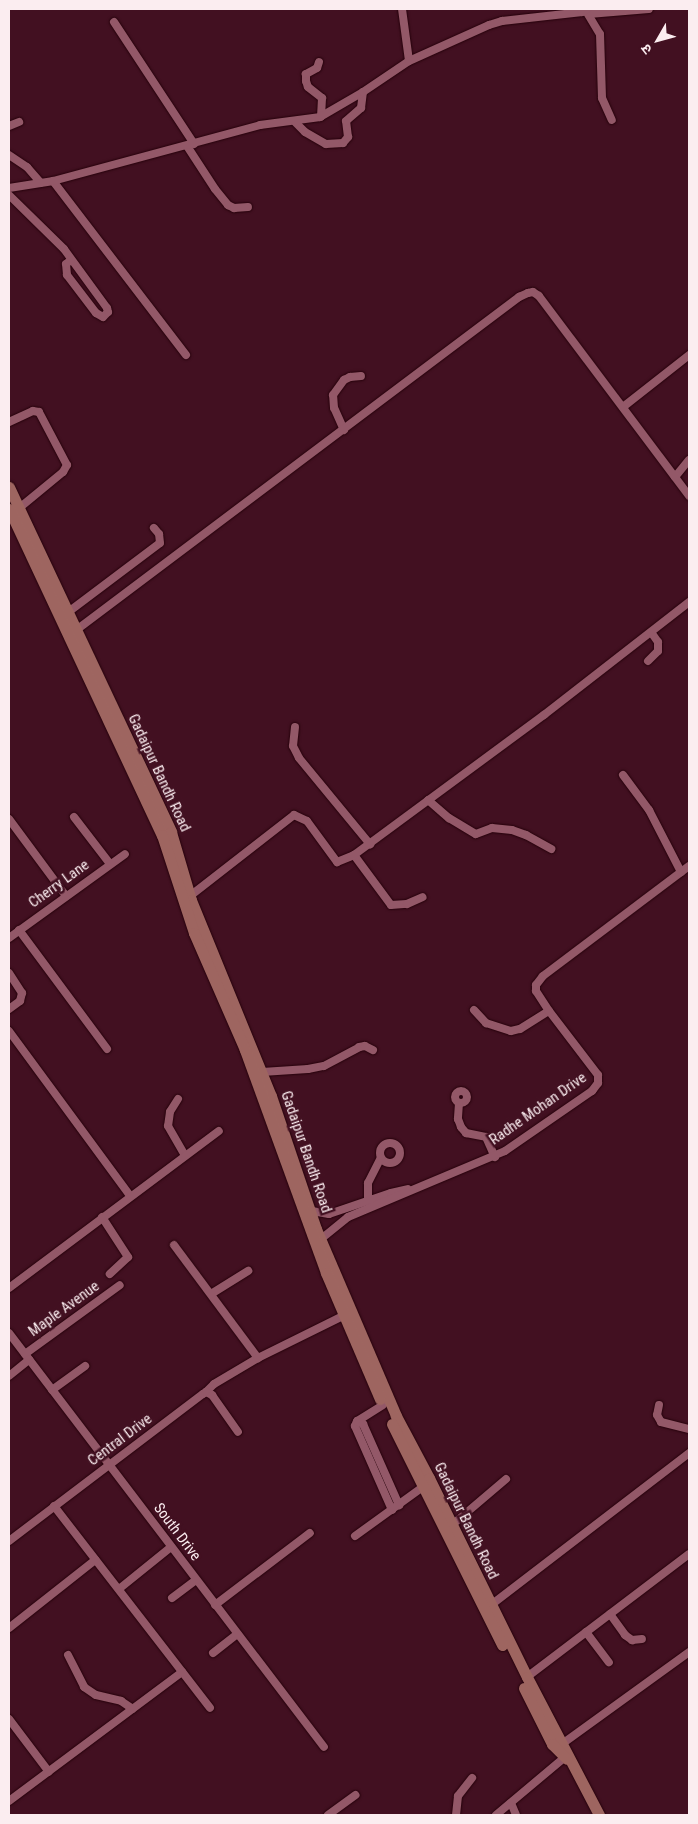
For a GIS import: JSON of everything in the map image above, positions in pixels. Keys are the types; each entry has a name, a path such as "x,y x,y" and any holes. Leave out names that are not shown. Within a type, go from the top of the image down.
{"street":[{"path":"402,9 409,61"},
{"path":"9,188 53,181 260,125 295,122 322,116 363,92 409,61 495,22 588,11 649,9"},
{"path":"588,11 600,34 602,98 612,120"},
{"path":"114,22 215,189 228,205 248,208"},
{"path":"319,62 317,68 306,74 306,81 308,87 322,98 322,116"},
{"path":"295,122 305,132 326,144 343,143 348,137 346,121 361,108 363,92"},
{"path":"9,126 19,122"},
{"path":"9,155 28,166 41,183"},
{"path":"53,181 186,355"},
{"path":"9,195 33,221 58,242 107,308 108,312 103,317 96,313 68,275 66,264 71,260"},
{"path":"75,631 519,297 533,292 539,296 689,496"},
{"path":"622,407 689,355"},
{"path":"344,430 334,408 333,396 344,380 350,377 361,376"},
{"path":"9,422 33,411 39,412 67,465 63,472 14,509 162,835 194,933 245,1050 311,1236 343,1316 383,1406 552,1744 568,1759 496,1815"},
{"path":"675,477 689,460"},
{"name":"Gadaipur Bandh Road","path":"9,487 14,509 67,613 171,832 190,898 262,1072 321,1239 396,1416 452,1525 526,1677 599,1815"},
{"path":"67,613 160,543 161,539 154,528"},
{"path":"190,898 294,815 307,821 337,862 354,855 689,602"},
{"path":"648,661 658,650 658,642 651,632"},
{"path":"295,727 293,746 299,758 370,844"},
{"path":"623,775 649,810 681,872"},
{"path":"428,800 449,818 476,834 492,828 512,830 526,835 551,849"},
{"path":"74,816 110,864"},
{"path":"9,819 66,896"},
{"name":"Cherry Lane","path":"9,938 125,854"},
{"path":"354,855 391,905 407,904 423,897"},
{"name":"Radhe Mohan Drive","path":"321,1239 348,1217 495,1156 592,1091 598,1083 598,1075 536,991 539,980 689,866"},
{"path":"19,930 107,1049"},
{"path":"9,973 22,993 22,999 9,1009"},
{"path":"474,1010 486,1023 510,1031 520,1029 549,1011"},
{"path":"9,1031 130,1196"},
{"path":"262,1072 324,1066 359,1047 365,1046 374,1050"},
{"path":"178,1099 170,1112 168,1126 185,1156"},
{"path":"459,1103 458,1119 461,1127 466,1133 486,1137 495,1156"},
{"path":"9,1288 130,1196 219,1132"},
{"path":"368,1201 368,1183 381,1158"},
{"path":"312,1211 329,1214 400,1190 417,1188"},
{"path":"102,1217 128,1257 110,1274"},
{"path":"174,1246 258,1358"},
{"path":"211,1294 248,1270"},
{"name":"Maple Avenue","path":"9,1376 27,1357 120,1285"},
{"name":"Central Drive","path":"9,1540 206,1392 214,1384 258,1358 343,1316"},
{"name":"South Drive","path":"9,1333 108,1466 324,1747"},
{"path":"52,1390 85,1366"},
{"path":"206,1392 212,1395 238,1432"},
{"path":"659,1405 656,1412 661,1422 689,1429"},
{"path":"383,1406 358,1420 355,1426 392,1510"},
{"path":"358,1420 363,1424 399,1505"},
{"path":"491,1605 689,1453"},
{"path":"452,1525 506,1479"},
{"path":"355,1536 423,1487"},
{"path":"54,1506 210,1708"},
{"path":"215,1605 310,1533"},
{"path":"119,1589 171,1547"},
{"path":"526,1677 689,1554"},
{"path":"9,1628 95,1560"},
{"path":"172,1598 196,1580"},
{"path":"610,1614 625,1635 632,1640 642,1639"},
{"path":"586,1632 609,1662"},
{"path":"213,1653 237,1634"},
{"path":"562,1744 689,1652"},
{"path":"68,1655 84,1687 96,1695 121,1701 133,1709"},
{"path":"9,1801 182,1672"},
{"path":"9,1719 49,1772"},
{"path":"456,1815 458,1796 472,1778"},
{"path":"328,1815 356,1794"},
{"path":"511,1803 516,1815"}]}
